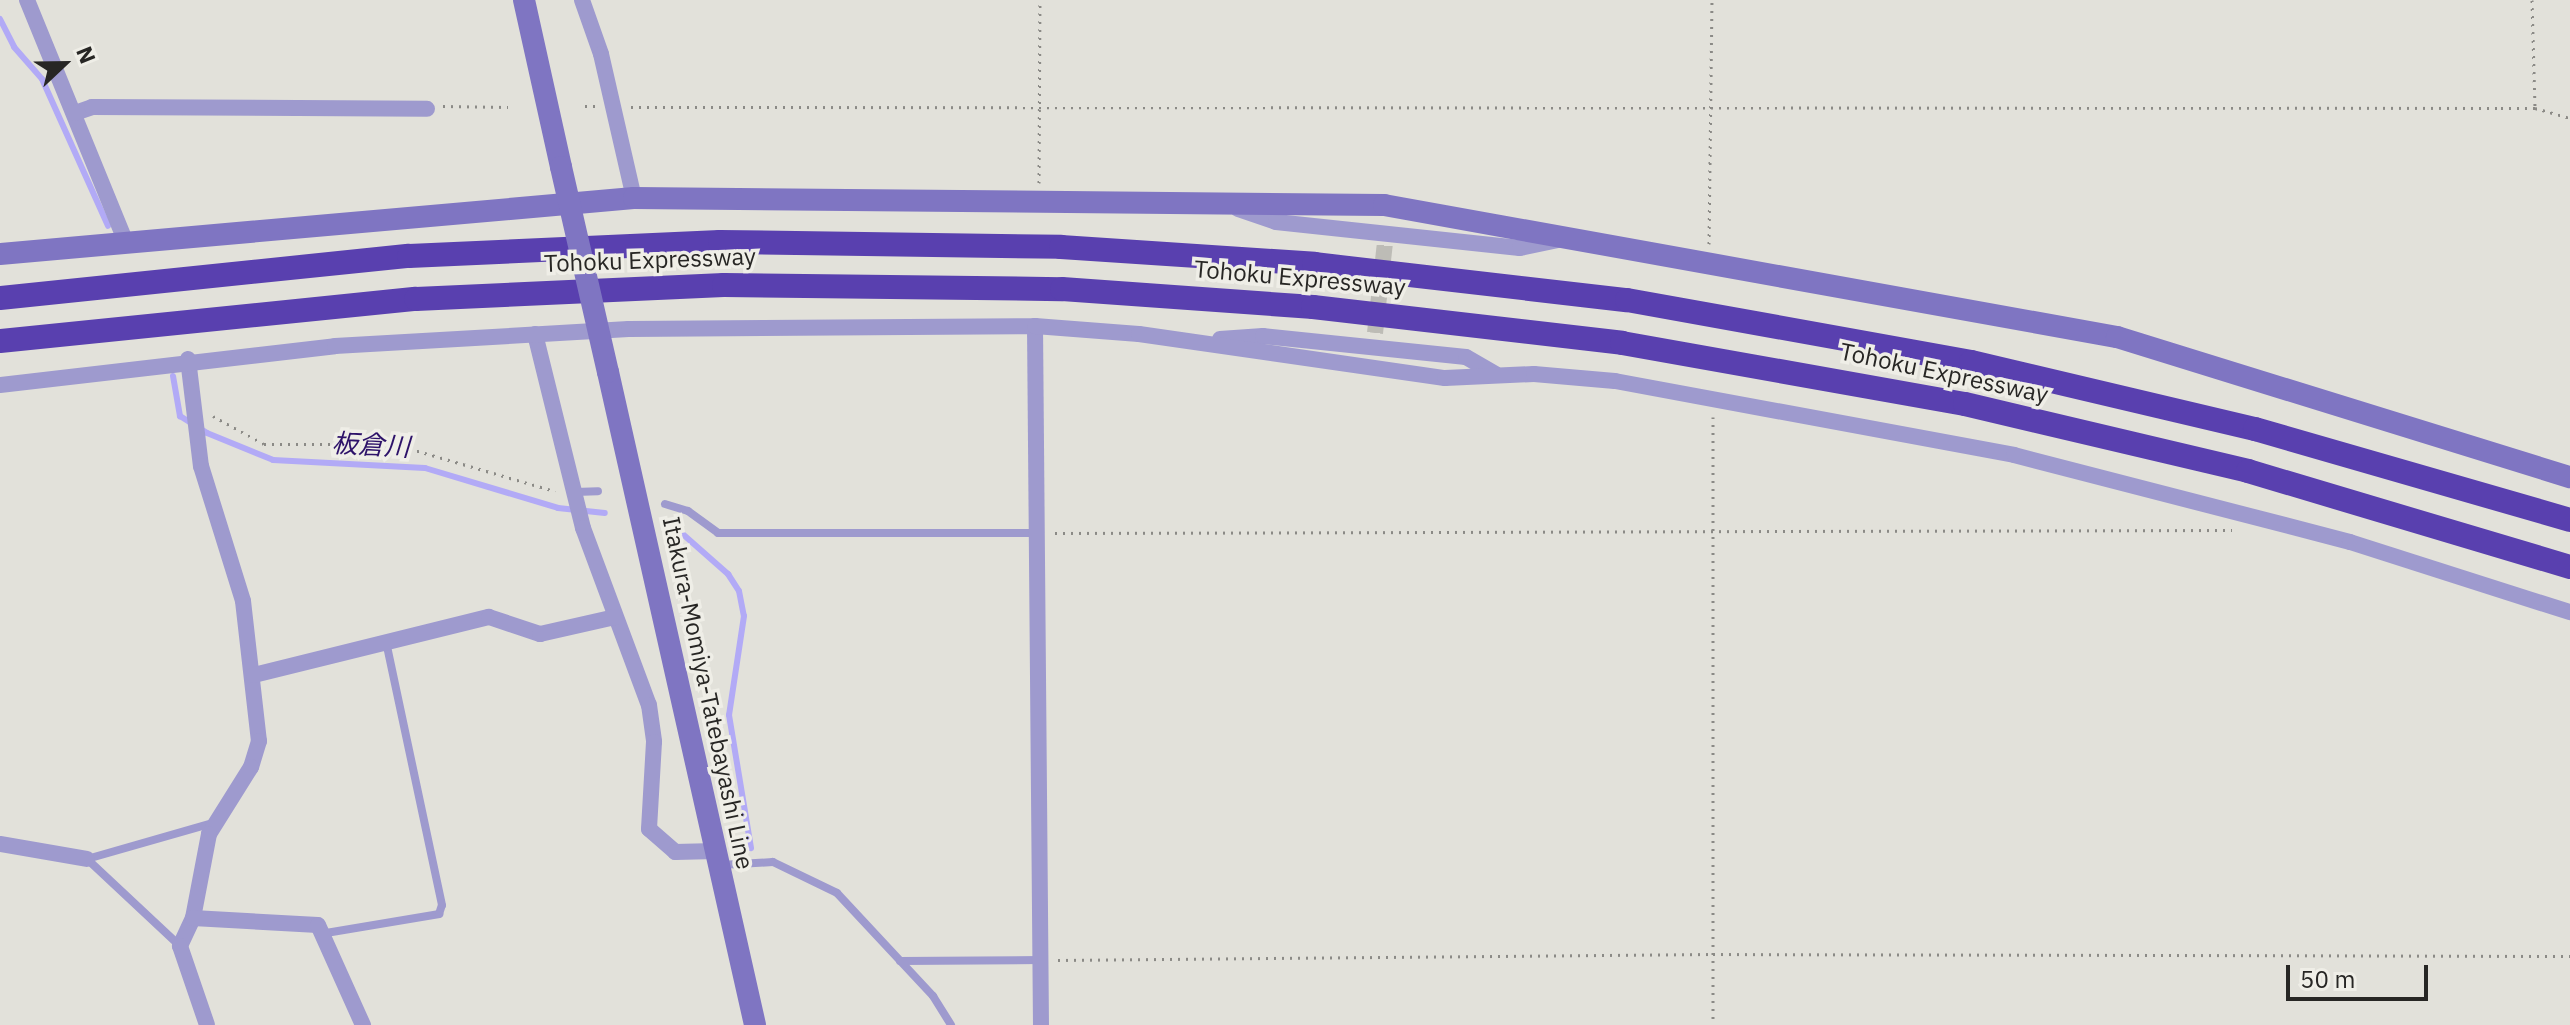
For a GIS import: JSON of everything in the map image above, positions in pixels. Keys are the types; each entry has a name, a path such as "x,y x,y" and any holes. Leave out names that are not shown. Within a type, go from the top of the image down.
{"highway":[{"name":"Tohoku Expressway","path":"0,298 393,257 720,242 1046,246 1314,264 1627,300 1971,362 2255,429 2570,520"},
{"name":"Tohoku Expressway","path":"0,341 384,301 724,285 1062,289 1313,307 1622,343 1965,404 2248,471 2570,567"}],"street":[{"path":"27,0 125,240"},
{"name":"Itakura-Momiya-Tatebayashi Line","path":"524,0 755,1025"},
{"path":"582,0 613,106 634,198"},
{"path":"75,113 92,107 427,109"},
{"path":"0,254 125,240 634,198 1384,205 1457,215 1558,240 2117,337 2570,477"},
{"path":"1035,326 1040,533 1041,1025"},
{"path":"0,385 188,359 535,334 629,329 1035,326 1203,341 1277,357 1445,378 1496,375 1615,381 2014,455 2350,542 2570,612"},
{"path":"535,334 575,492 615,617 649,705 654,742 649,829 675,852 718,858"},
{"path":"1203,341 1263,336 1375,340 1466,357 1496,375"},
{"path":"188,359 201,466 243,601 254,675 259,741 251,767 209,834 193,918 180,946 207,1025"},
{"path":"254,675 489,617 540,634 615,617"},
{"path":"0,844 87,859"},
{"path":"193,918 306,921 326,933 337,973 363,1025"}],"lane":[{"path":"575,492 598,491"},
{"path":"665,504 688,511 718,533 1040,533"},
{"path":"326,933 439,914 442,905 386,642"},
{"path":"87,859 216,822"},
{"path":"718,858 773,862 806,873 837,893 933,996 951,1025"},
{"path":"87,859 180,946"},
{"path":"900,961 1042,960"}],"path":[{"path":"1038,203 1040,0"},
{"path":"1709,266 1712,0"},
{"path":"2532,0 2535,108"},
{"path":"613,106 2535,108 2570,118"},
{"path":"427,109 508,107"},
{"path":"1713,401 1713,1025"},
{"path":"194,406 264,444 394,444 547,490 575,492"},
{"path":"1040,533 1713,528 2238,530"},
{"path":"1042,960 1713,954 2570,956"}],"waterway":[{"name":"板倉川","path":"0,19 14,47 42,79 108,226"},
{"name":"板倉川","path":"173,376 180,416 207,433 273,460 425,468 558,508 605,513"},
{"name":"板倉川","path":"669,522 728,574 739,591 744,616 729,715 751,848"}],"tunnel":[{"path":"1375,333 1386,233"}]}
